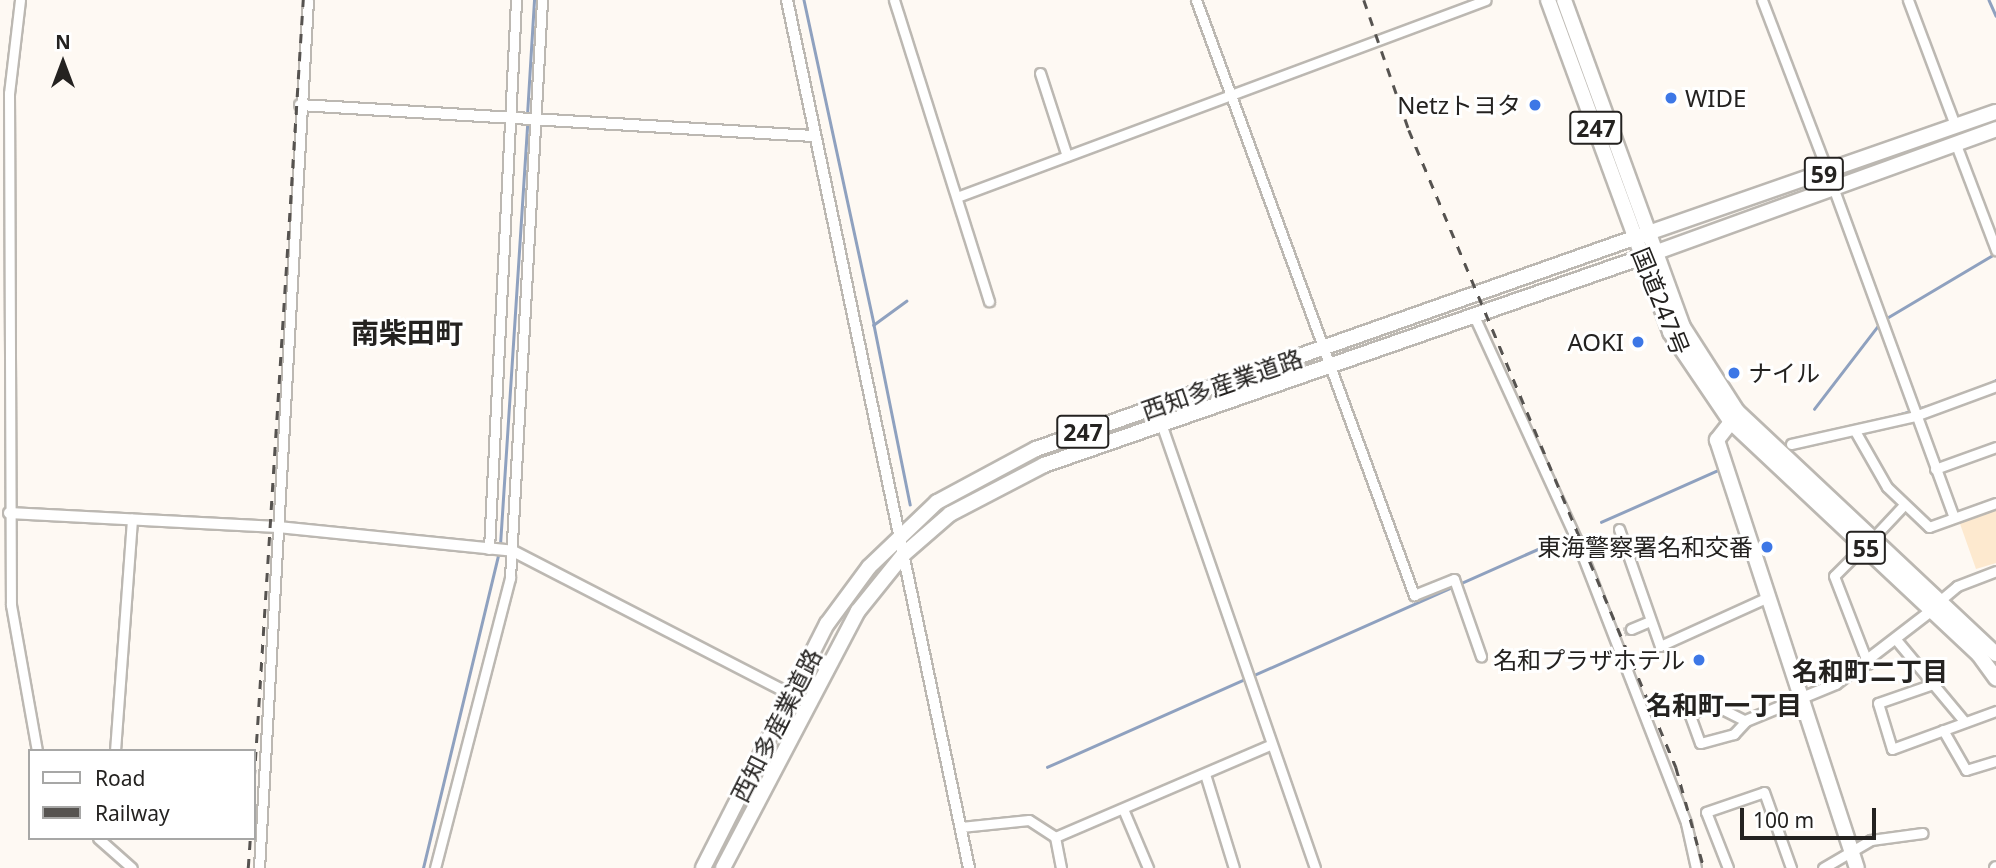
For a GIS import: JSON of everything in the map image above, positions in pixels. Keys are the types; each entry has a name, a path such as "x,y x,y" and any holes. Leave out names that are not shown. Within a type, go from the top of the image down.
{"main road":[{"name":"国道247号","path":"1548,0 1643,235"},
{"name":"国道247号","path":"1564,0 1684,360 1734,417"},
{"name":"59","path":"1643,235 1828,173 1996,112"},
{"name":"59","path":"1650,254 1996,129"},
{"name":"西知多産業道路","path":"703,868 790,694 848,592 900,533 985,472 1155,406 1643,235"},
{"name":"西知多産業道路","path":"723,868 806,702 858,611 904,554 995,485 1650,254"},
{"name":"55","path":"1734,417 1936,605 1996,654"},
{"path":"1734,417 1717,440 1766,597 1857,868"},
{"name":"55","path":"1936,605 1996,678"}],"street":[{"path":"20,0 9,93 9,513 13,640 37,749"},
{"path":"259,868 308,0"},
{"path":"489,549 516,0"},
{"path":"435,868 513,551 533,120 542,0"},
{"path":"787,0 813,136 970,868"},
{"path":"894,0 989,301"},
{"path":"1196,0 1225,93 1322,349 1326,368 1414,595 1454,579 1481,656"},
{"path":"957,197 1225,93 1486,0"},
{"path":"1762,0 1828,173"},
{"path":"1908,0 1955,125"},
{"path":"1040,73 1066,156"},
{"path":"300,105 813,136"},
{"path":"1955,142 1996,250"},
{"path":"1833,187 1954,517"},
{"path":"1474,316 1576,540 1686,823 1696,868"},
{"path":"1791,444 1855,431 1996,386"},
{"path":"1155,406 1270,745 1315,868"},
{"path":"1855,431 1903,506 1929,527 1996,503"},
{"path":"1936,469 1996,447"},
{"path":"1868,664 1834,576 1903,506"},
{"path":"9,513 278,527 513,551 806,702"},
{"path":"115,749 132,519"},
{"path":"1619,529 1660,646 1766,597"},
{"path":"1746,721 1710,704 1690,715 1700,743 1734,734 1746,721 1802,702 1868,664 1898,642 1936,605 1996,571"},
{"path":"1631,629 1650,621"},
{"path":"1898,642 1965,722"},
{"path":"1933,684 1878,703 1892,749 1996,710"},
{"path":"1942,730 1966,770 1996,761"},
{"path":"1055,837 1270,745"},
{"path":"1205,774 1234,868"},
{"path":"1728,868 1706,812 1764,792 1791,868"},
{"path":"1123,809 1148,868"},
{"path":"961,827 1019,818 1055,837"},
{"path":"1823,868 1850,849 1923,833"},
{"path":"1055,837 1061,868"},
{"path":"108,843 132,868"}],"shaded area":[{"path":"1996,510 1996,563 1976,569 1959,521"}],"waterway":[{"path":"527,115 534,0"},
{"path":"804,0 874,325"},
{"path":"1989,0 1996,16"},
{"path":"500,545 527,122"},
{"path":"1992,227 1996,236"},
{"path":"1885,319 1996,253"},
{"path":"907,301 874,325 910,504"},
{"path":"1814,409 1880,323"},
{"path":"1987,385 1996,380"},
{"path":"1917,409 1938,403"},
{"path":"1891,417 1911,411"},
{"path":"1601,522 1716,471"},
{"path":"1047,767 1567,536"},
{"path":"423,868 499,551"}],"tunnel":[{"path":"1611,636 1631,629"}],"railway":[{"path":"256,749 303,0"},
{"path":"1364,0 1409,130 1676,767 1704,868"},
{"path":"248,868 250,840"}],"place":[{"name":"WIDE","path":"1671,98"},
{"name":"Netzトヨタ","path":"1535,105"},
{"name":"AOKI","path":"1638,342"},
{"name":"ナイル","path":"1734,373"},
{"name":"東海警察署名和交番","path":"1767,547"},
{"name":"名和プラザホテル","path":"1699,660"}],"district":[{"name":"南柴田町","path":"407,332"},
{"name":"名和町二丁目","path":"1870,672"},
{"name":"名和町一丁目","path":"1724,706"}]}
